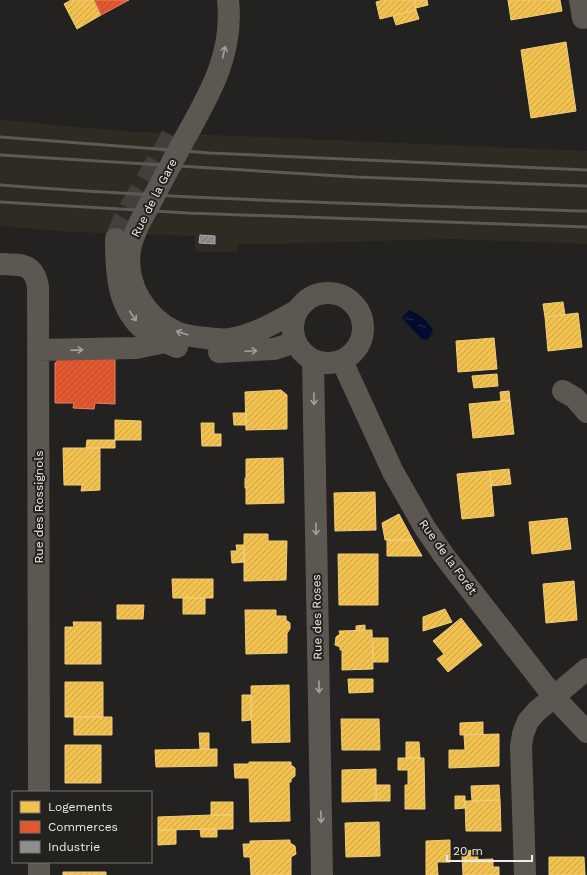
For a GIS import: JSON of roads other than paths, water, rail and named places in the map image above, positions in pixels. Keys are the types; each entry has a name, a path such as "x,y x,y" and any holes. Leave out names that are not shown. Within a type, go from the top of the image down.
{"street":[{"path":"172,136 200,82 208,61 213,38 215,18 214,0"},
{"name":"Rue de la Gare","path":"228,0 228,33 224,55 216,81 139,224 125,239 117,274 120,293 127,308 146,332 179,348 196,351 229,352 274,350 296,342"},
{"name":"Rue de la Gare","path":"125,239 130,249 129,263 131,279 136,295 147,310 162,323 177,332 194,337 229,339 246,336 270,326 298,310"},
{"name":"Rue des Rossignols","path":"0,264 24,266 32,270 37,276 38,287 39,791"},
{"path":"330,292 342,295 352,301 360,310 363,321 363,333 359,345 352,354 342,361 322,363 313,360 306,355 296,342 293,331 294,320 298,310 307,300 320,293 330,292"},
{"path":"38,350 136,348 165,342"},
{"name":"Rue des Roses","path":"313,360 322,875"},
{"name":"Rue de la Forêt","path":"342,361 393,472 425,528 445,557 554,697 587,732"},
{"path":"563,391 575,398 587,412"},
{"path":"525,875 521,746 523,734 528,721 537,711 587,669"},
{"path":"39,863 39,875"}],"water":[{"path":"409,310 420,316 432,328 434,332 427,340 422,340 402,317"}],"tunnel":[{"path":"116,239 124,219 172,136"}],"railway":[{"path":"0,137 210,153 587,170"},
{"path":"0,155 356,177 587,186"},
{"path":"0,185 146,195 587,211"},
{"path":"0,202 188,213 587,227"}]}
